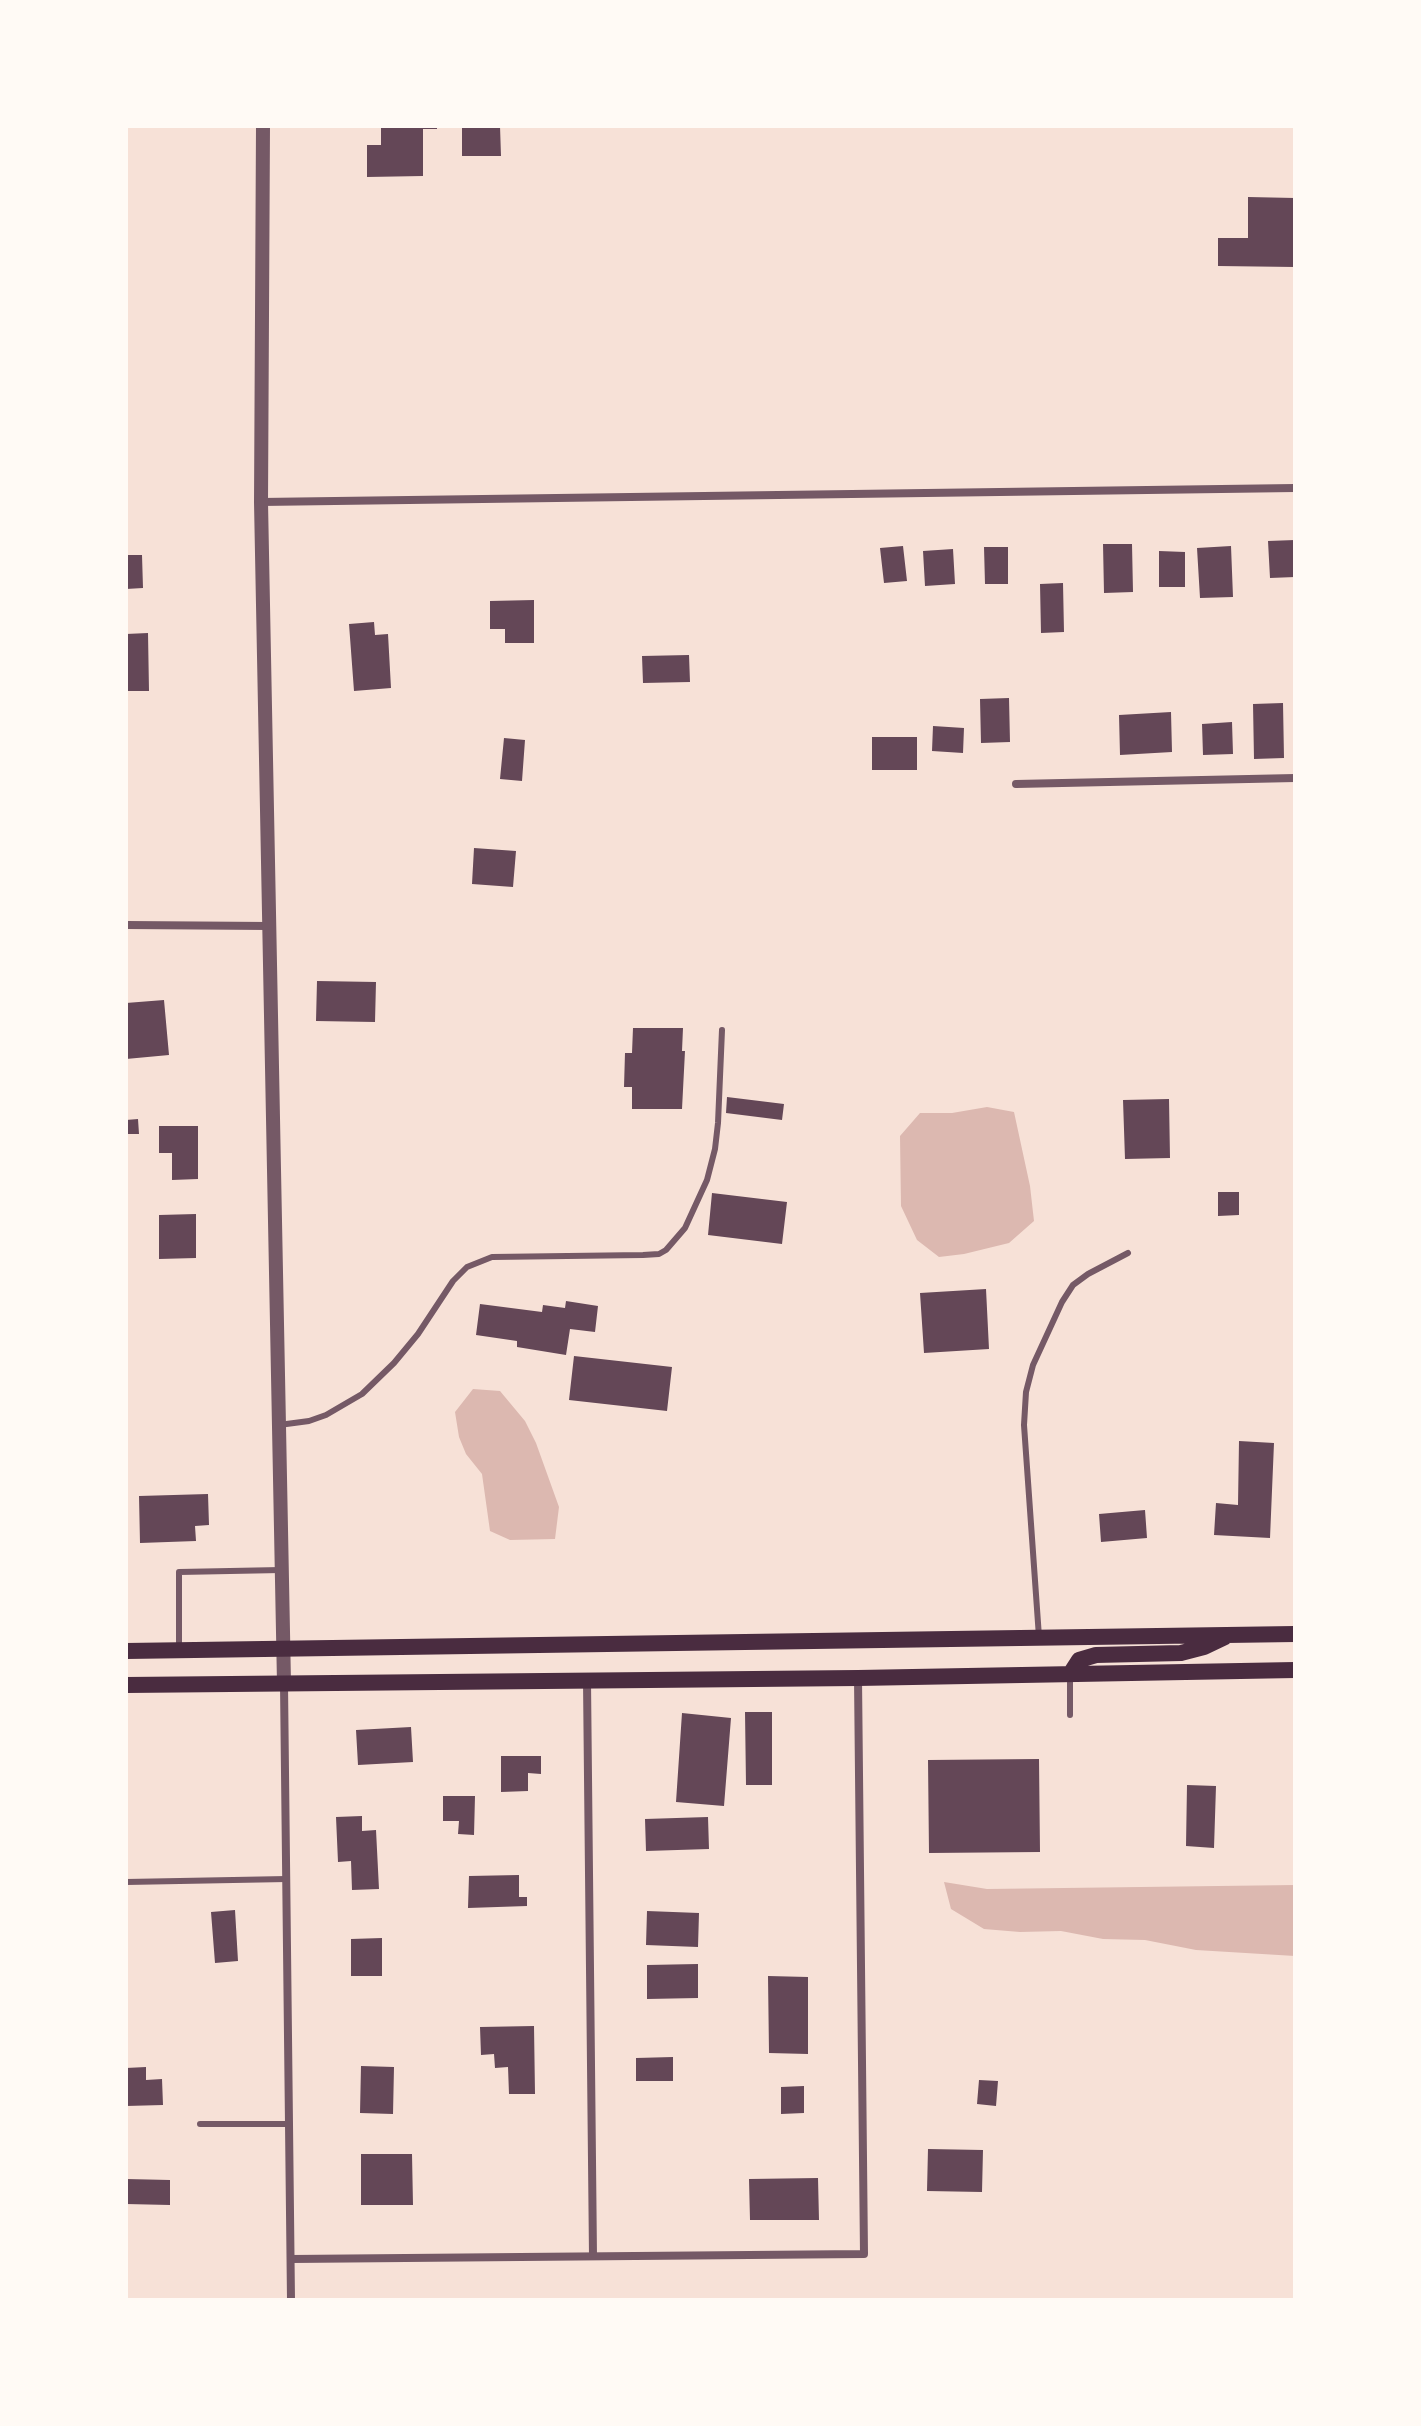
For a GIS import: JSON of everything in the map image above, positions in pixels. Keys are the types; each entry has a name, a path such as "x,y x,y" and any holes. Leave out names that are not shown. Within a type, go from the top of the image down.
{"main road":[{"path":"126,1651 1295,1634"},
{"path":"1070,1674 1079,1660 1096,1655 1181,1653 1230,1635"},
{"path":"126,1685 1295,1670"}],"street":[{"path":"263,126 261,502 284,1683 291,2300"},
{"path":"261,502 1295,488"},
{"path":"1016,784 1295,778"},
{"path":"126,925 269,926"},
{"path":"291,2259 864,2254 858,1678"},
{"path":"587,1680 593,2256"}],"lane":[{"path":"279,1425 326,1415 362,1394 410,1344 453,1281 467,1267 492,1257 643,1255 659,1254 666,1250 685,1228 707,1180 715,1149 722,1030"},
{"path":"1039,1637 1025,1437 1026,1392 1033,1365 1073,1285 1128,1253"},
{"path":"179,1650 179,1572 281,1570"},
{"path":"1070,1674 1070,1715"},
{"path":"126,1882 287,1879"},
{"path":"200,2124 289,2124"}],"shaded area":[{"path":"987,1107 1014,1112 1034,1221 1009,1243 939,1257 917,1240 901,1206 900,1136 920,1113 952,1113"},
{"path":"473,1389 500,1391 525,1421 559,1507 555,1539 510,1540 490,1531 482,1474 466,1454 459,1437 455,1412"},
{"path":"944,1882 987,1889 1295,1885 1295,1956 1196,1950 1145,1940 1103,1939 1061,1931 984,1929 951,1909"}],"building":[{"path":"381,126 437,126 437,129 423,129 423,176 367,177 367,145 381,145"},
{"path":"462,126 500,126 501,156 462,156"},
{"path":"1248,197 1295,198 1295,267 1218,266 1218,238 1248,238"},
{"path":"1295,540 1295,577 1270,578 1268,541"},
{"path":"1103,544 1132,544 1133,592 1104,593"},
{"path":"903,546 907,581 884,583 880,548"},
{"path":"1231,546 1233,597 1200,598 1197,548"},
{"path":"984,547 1008,547 1008,584 985,584"},
{"path":"953,549 955,584 925,586 923,551"},
{"path":"1159,551 1185,552 1185,587 1159,587"},
{"path":"126,555 142,555 143,588 126,589"},
{"path":"1063,583 1064,632 1041,633 1040,584"},
{"path":"534,600 534,643 505,643 505,629 490,629 490,601"},
{"path":"374,622 375,635 388,634 391,688 354,691 349,624"},
{"path":"148,633 149,691 126,691 126,634"},
{"path":"689,655 690,682 643,683 642,656"},
{"path":"1009,698 1010,742 981,743 980,699"},
{"path":"1283,703 1284,758 1254,759 1253,704"},
{"path":"1171,712 1172,752 1120,755 1119,715"},
{"path":"1232,722 1233,754 1203,755 1202,724"},
{"path":"933,726 964,728 963,753 932,751"},
{"path":"872,737 917,737 917,770 872,770"},
{"path":"504,738 525,740 522,781 500,779"},
{"path":"474,848 516,851 513,887 472,884"},
{"path":"317,981 376,982 375,1022 316,1021"},
{"path":"164,1000 169,1055 126,1059 126,1003"},
{"path":"633,1028 683,1028 682,1109 632,1109 632,1087 624,1087 625,1053 632,1053"},
{"path":"727,1097 784,1104 782,1120 726,1113"},
{"path":"1169,1099 1170,1158 1125,1159 1123,1100"},
{"path":"138,1119 139,1134 126,1134 126,1120"},
{"path":"159,1126 198,1126 198,1179 172,1180 172,1153 159,1153"},
{"path":"1218,1192 1239,1192 1239,1215 1218,1216"},
{"path":"712,1193 787,1202 782,1244 708,1235"},
{"path":"196,1214 196,1258 159,1259 159,1215"},
{"path":"986,1289 989,1349 924,1353 920,1293"},
{"path":"566,1301 598,1306 595,1332 570,1329 566,1355 517,1347 517,1341 476,1335 480,1304 542,1312 543,1305 565,1308"},
{"path":"574,1356 672,1367 667,1411 569,1400"},
{"path":"1239,1441 1274,1443 1270,1538 1214,1535 1216,1503 1238,1505"},
{"path":"208,1494 209,1525 195,1526 196,1541 140,1543 139,1496"},
{"path":"1145,1510 1147,1538 1101,1542 1099,1514"},
{"path":"745,1712 772,1712 772,1785 746,1785"},
{"path":"682,1713 731,1718 724,1806 676,1802"},
{"path":"411,1727 413,1762 358,1765 356,1730"},
{"path":"501,1756 541,1756 541,1774 528,1773 528,1791 501,1792"},
{"path":"1039,1759 1040,1852 929,1853 928,1760"},
{"path":"1187,1785 1216,1786 1214,1848 1186,1846"},
{"path":"443,1796 475,1796 474,1835 458,1834 459,1821 443,1821"},
{"path":"362,1816 362,1831 376,1830 379,1889 352,1890 351,1861 338,1862 336,1817"},
{"path":"708,1817 709,1849 646,1851 645,1819"},
{"path":"519,1875 519,1897 527,1897 527,1906 468,1908 469,1876"},
{"path":"235,1910 238,1961 215,1963 211,1912"},
{"path":"647,1911 699,1913 698,1947 646,1945"},
{"path":"382,1938 382,1976 351,1976 351,1939"},
{"path":"698,1964 698,1998 647,1999 647,1965"},
{"path":"768,1976 808,1977 808,2054 769,2053"},
{"path":"534,2026 535,2094 509,2094 508,2067 495,2068 494,2054 481,2055 480,2027"},
{"path":"673,2057 673,2081 636,2081 636,2058"},
{"path":"361,2066 394,2067 393,2114 360,2113"},
{"path":"146,2067 146,2080 162,2079 163,2105 126,2106 126,2068"},
{"path":"979,2080 998,2081 996,2106 977,2104"},
{"path":"804,2086 804,2113 781,2114 781,2087"},
{"path":"928,2149 983,2150 982,2192 927,2191"},
{"path":"361,2154 412,2154 413,2205 361,2205"},
{"path":"818,2178 819,2220 750,2220 749,2179"},
{"path":"126,2179 170,2180 170,2205 126,2204"}]}
